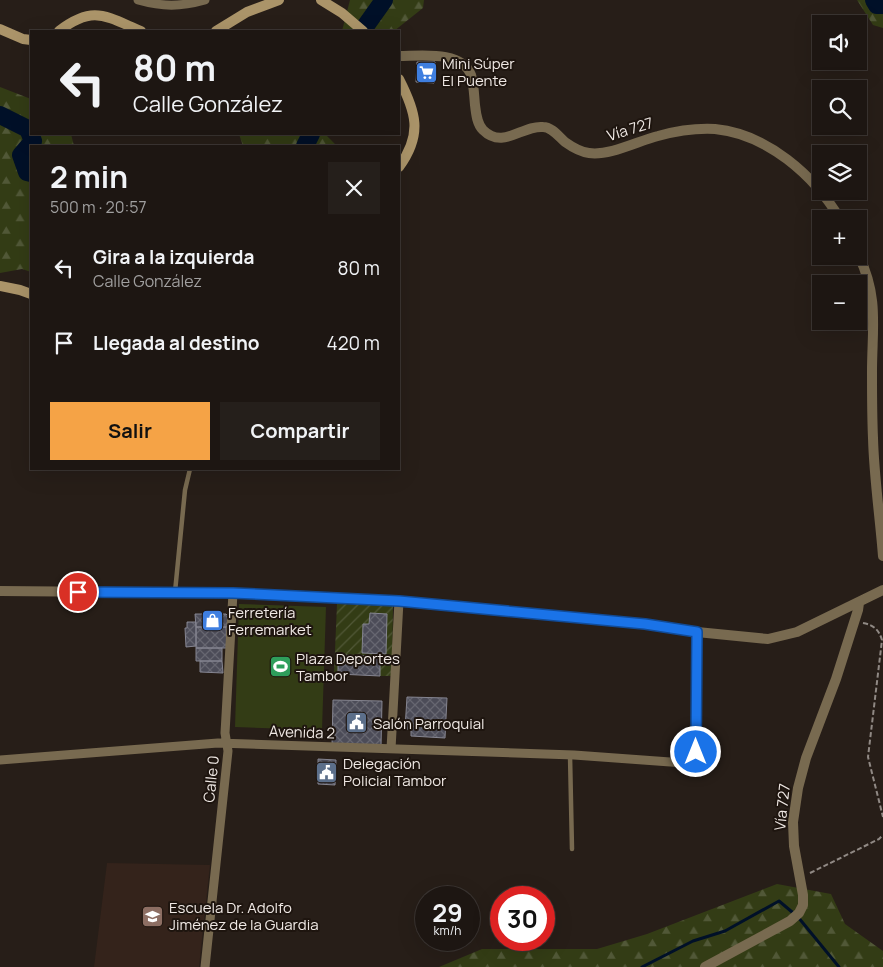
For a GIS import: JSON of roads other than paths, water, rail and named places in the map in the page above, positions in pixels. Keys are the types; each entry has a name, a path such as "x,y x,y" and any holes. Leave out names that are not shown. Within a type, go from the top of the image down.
{"main road":[{"path":"218,30 247,12 280,0"},
{"path":"321,0 342,13 362,30"},
{"path":"60,30 77,18 86,15 109,18 139,30"},
{"path":"0,29 23,39 30,40"},
{"path":"400,81 414,116 416,130 412,144 400,165"},
{"path":"0,286 30,294"}],"street":[{"path":"138,0 155,5 183,6 205,0"},
{"name":"Vía 727","path":"400,56 442,56 463,64 470,74 478,121 484,131 495,137 510,137 532,128 544,127 553,131 576,149 588,153 603,153 670,133 715,130 752,140 772,149 796,166 812,181 834,210"},
{"path":"863,265 872,296 874,319 872,372 873,439 883,556"},
{"path":"0,590 233,593 399,601 645,624 697,632 768,639 798,632 883,590"},
{"name":"Calle 0","path":"205,967 228,751 224,733 233,593"},
{"path":"391,749 399,601"},
{"name":"Vía 727","path":"705,967 795,917 803,905 803,895 794,846 793,822 798,788 806,758 836,679 859,603"},
{"name":"Avenida 2","path":"0,760 226,743 570,755 684,763 693,759 696,752 697,632"}],"lane":[{"path":"174,593 190,470"},
{"path":"570,755 572,849"}],"waterway":[{"path":"363,30 384,0"},
{"path":"874,0 877,5 883,5"},
{"path":"0,115 28,129 30,134"},
{"path":"30,135 33,141 21,155 27,172 30,173"},
{"path":"306,145 310,135"},
{"path":"642,967 693,941 725,931 779,901 798,917 839,967"}],"place":[{"name":"Mini Súper El Puente","path":"426,72"},
{"name":"Ferretería Ferremarket","path":"212,621"},
{"name":"Plaza Deportes Tambor","path":"280,667"},
{"name":"Salón Parroquial","path":"357,723"},
{"name":"Delegación Policial Tambor","path":"327,772"},
{"name":"Escuela Dr. Adolfo Jiménez de la Guardia","path":"153,916"}]}
